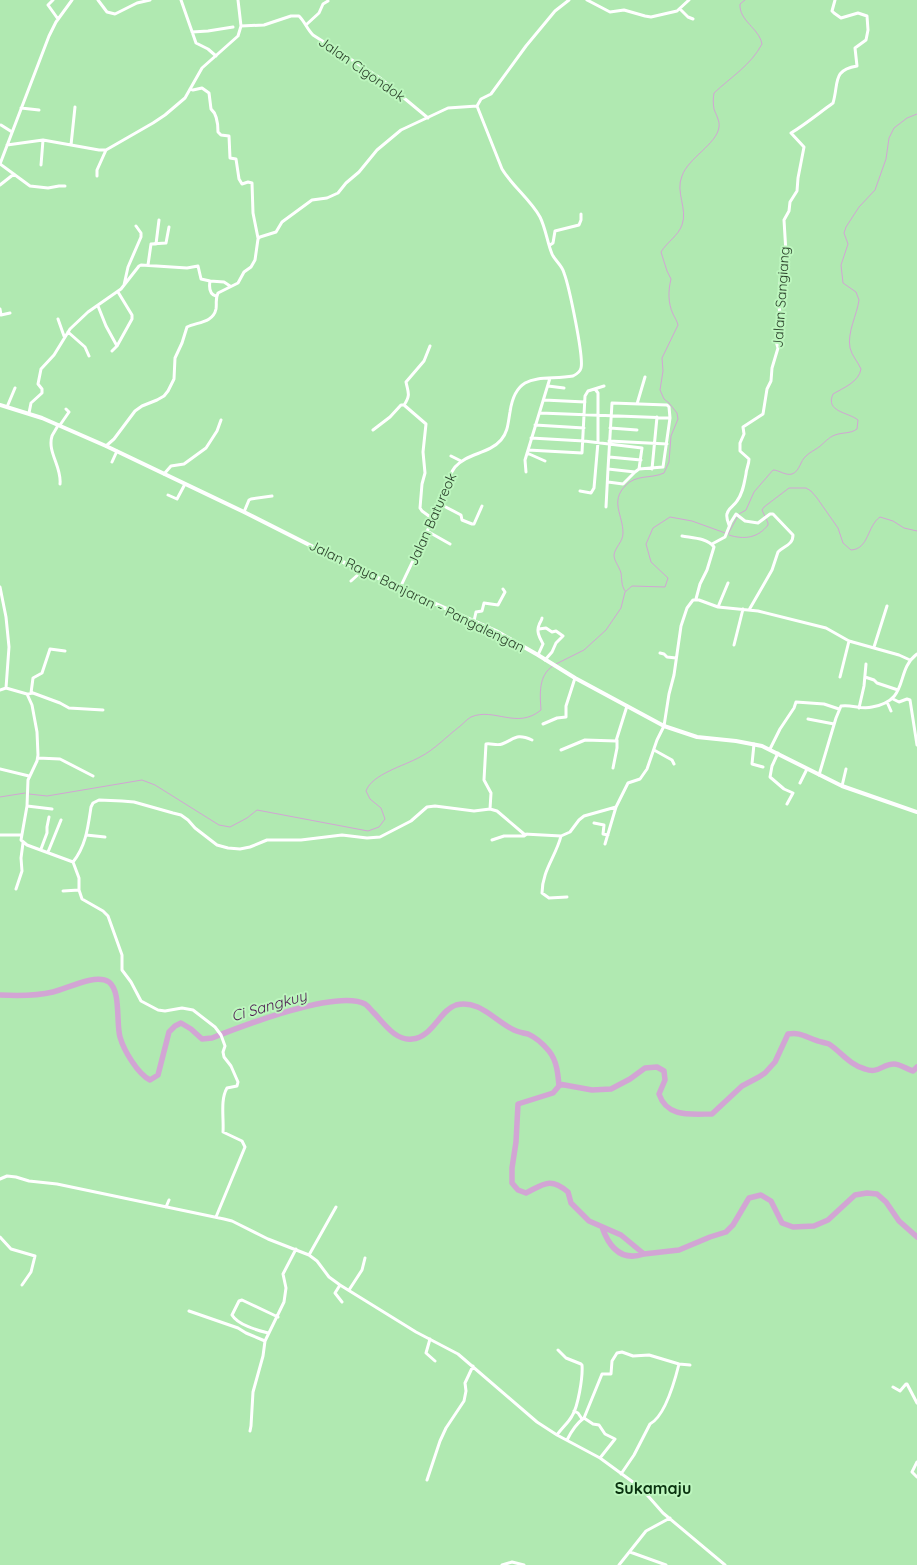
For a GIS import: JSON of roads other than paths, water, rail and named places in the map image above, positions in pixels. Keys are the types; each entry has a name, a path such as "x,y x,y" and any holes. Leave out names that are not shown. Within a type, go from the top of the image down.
{"main road":[{"name":"Jalan Raya Banjaran - Pangalengan","path":"0,405 59,425 117,451 362,571 496,631 558,669 664,726 680,733 697,737 736,741 770,749 842,786 917,812"}],"street":[{"path":"53,0 48,5 58,19"},
{"path":"66,186 32,187 0,164 2,150 7,145 49,36 58,19 72,0"},
{"path":"98,0 107,12 115,14 137,3 150,0"},
{"path":"181,0 196,44 208,49 216,56"},
{"path":"7,145 43,140 106,150 165,115 184,98 199,71 238,36 240,26 238,0"},
{"path":"258,239 276,232 282,222 312,200 327,198 338,193 377,150 406,127 448,108 477,106 481,99 491,94 526,46 556,11 569,0"},
{"path":"587,0 610,12 624,10 645,16 671,13 680,9 689,0"},
{"name":"Jalan Sangiang","path":"729,526 728,511 737,502 741,494 749,465 749,459 740,451 740,443 744,434 742,427 763,414 766,392 771,381 772,368 778,348 776,341 781,320 781,268 786,253 784,224 790,208 790,202 797,191 804,146 791,133 817,116 832,103 839,75 848,67 857,66 855,48 866,40 868,34 867,16 858,12 841,18 832,11 835,0"},
{"path":"307,24 319,13 323,4 328,1"},
{"path":"680,9 693,19"},
{"name":"Jalan Cigondok","path":"240,26 264,24 291,16 299,16 307,24 313,35 380,78 428,118"},
{"path":"192,32 233,27"},
{"path":"190,89 202,88 209,93 211,109 218,123 218,132 221,135 229,136 230,158 236,159 240,181 242,184 252,183 253,213 258,239 254,263 244,272 240,281 216,296"},
{"name":"Jalan Batureok","path":"400,588 440,504 451,475 462,461 499,443 507,431 512,402 516,392 524,383 535,378 574,376 578,373 582,363 575,320 562,267 553,256 540,218 529,201 507,178 502,169 477,106"},
{"path":"71,145 75,107"},
{"path":"21,108 39,110"},
{"path":"1,125 12,132"},
{"path":"41,166 43,140"},
{"path":"97,176 97,170 106,150"},
{"path":"0,185 14,174"},
{"path":"550,244 553,243 555,231 579,225 581,214"},
{"path":"156,244 159,220"},
{"path":"124,286 130,263 142,235 136,226"},
{"path":"148,265 152,244 166,242 169,227"},
{"path":"130,263 140,266 187,268 198,266 201,279 224,283 230,286"},
{"path":"29,414 31,403 42,393 42,389 38,384 42,368 54,355 68,332 79,320 118,292 140,266"},
{"path":"210,281 210,290 216,296"},
{"path":"112,351 132,320 132,316 118,292"},
{"path":"106,446 114,439 135,411 157,400 168,391 174,379 175,358 186,329 188,326 209,319 215,311 216,296"},
{"path":"98,306 109,333 117,346"},
{"path":"0,309 1,315 10,313"},
{"path":"58,319 65,336"},
{"path":"68,332 85,347 89,356"},
{"path":"373,430 390,417 401,405 404,405 409,398 406,382 424,361 430,346"},
{"path":"637,404 645,377"},
{"path":"526,472 524,464 550,378"},
{"path":"548,386 564,388"},
{"path":"528,452 582,454 585,402 588,390 604,386"},
{"path":"6,406 15,388"},
{"path":"580,491 591,493 593,490 598,442 598,393 595,389"},
{"path":"544,400 585,402"},
{"path":"606,507 612,403 667,405 670,418 664,466 662,468 640,469 624,484 608,482"},
{"path":"404,405 426,424 423,452 425,473 420,508 433,519"},
{"path":"60,484 61,479 52,449 52,435 69,412 66,409"},
{"path":"540,413 670,418"},
{"path":"652,469 657,417"},
{"path":"164,474 171,466 184,464 206,448 217,431 221,420"},
{"path":"535,425 584,428"},
{"path":"610,428 637,430"},
{"path":"531,438 667,444"},
{"path":"609,442 642,448 640,469"},
{"path":"112,462 117,451"},
{"path":"528,452 545,461"},
{"path":"451,456 462,461"},
{"path":"609,457 641,460"},
{"path":"608,469 635,472"},
{"path":"168,496 177,499 185,484"},
{"path":"244,512 251,499 272,496"},
{"path":"440,504 461,516 462,520 472,524 474,524 482,506"},
{"path":"712,544 725,537 729,526 738,515 745,521 758,523 770,514 773,514 794,536 786,547 778,552 772,570 749,610"},
{"path":"427,530 450,544"},
{"path":"605,844 616,807 628,783 640,779 654,750 656,740 664,726 684,613 690,603 696,599 700,584 713,554 714,547 712,544 701,539 682,536"},
{"path":"351,581 362,571"},
{"path":"718,607 728,582"},
{"path":"0,587 9,647 6,688"},
{"path":"473,622 476,612 482,611 484,603 498,605 505,592 503,589"},
{"path":"696,599 718,607 749,610 826,628 849,640 910,660"},
{"path":"874,648 887,606"},
{"path":"734,645 743,609"},
{"path":"538,655 543,644 538,635 542,618"},
{"path":"539,629 546,628 552,632 556,631 563,636 545,660"},
{"path":"840,677 849,640"},
{"path":"64,651 50,649 42,673 33,678 29,693 37,732 38,758 30,776 21,839 24,842 73,862 79,878 79,890 84,901 103,911 108,916 122,955 122,970 141,1001 158,1010 165,1011 182,1008 193,1010 215,1027 221,1035 224,1057 239,1083 236,1087 228,1088 225,1092 223,1132 242,1141 245,1147 216,1217"},
{"path":"660,653 667,657 676,658"},
{"path":"819,775 839,709 843,705 860,708 874,707 893,699 910,660 917,654"},
{"path":"860,708 866,664"},
{"path":"865,677 898,690"},
{"path":"543,724 557,718 566,717 566,706 575,678"},
{"path":"0,690 6,688 29,693 60,703 68,708 103,710"},
{"path":"893,699 899,702 910,699 917,745"},
{"path":"770,749 797,702 824,704 839,709"},
{"path":"887,702 891,711"},
{"path":"613,768 618,748 617,740 627,706"},
{"path":"808,719 834,724"},
{"path":"490,809 491,793 484,778 486,744 501,745 518,736 524,736 532,740"},
{"path":"561,750 585,740 617,740"},
{"path":"754,744 752,764 763,767"},
{"path":"654,750 672,760 674,764"},
{"path":"778,753 772,766 770,777 784,789 793,793 787,804"},
{"path":"38,758 60,760 94,776"},
{"path":"0,769 30,776"},
{"path":"800,783 808,769"},
{"path":"842,786 846,769"},
{"path":"73,862 82,849 91,807 93,803 100,800 134,802 181,815 210,841 221,847 240,849 267,840 301,840 342,835 367,838 380,837 411,821 427,807 432,806 500,811 520,831 527,834 561,836 570,832 584,816 616,807"},
{"path":"27,806 52,809"},
{"path":"40,849 47,833 49,817"},
{"path":"48,852 61,820"},
{"path":"594,823 604,825 602,834 608,835"},
{"path":"492,840 504,836 524,836 527,834"},
{"path":"0,835 21,835"},
{"path":"86,835 105,837"},
{"path":"561,836 555,854 547,868 542,892 549,898 567,897"},
{"path":"16,889 22,870 21,858 24,842"},
{"path":"63,891 79,890"},
{"path":"0,1179 10,1176 16,1177 216,1217 232,1221 268,1239 309,1255 317,1261 329,1277 340,1285 430,1339 454,1351 522,1410 557,1435 600,1458 646,1492 663,1513 725,1565"},
{"path":"166,1207 169,1200"},
{"path":"309,1255 336,1207"},
{"path":"0,1237 11,1249 35,1256 31,1272 22,1285"},
{"path":"250,1432 253,1392 264,1356 265,1341 284,1302 286,1286 283,1276 296,1250"},
{"path":"350,1290 362,1270 365,1258"},
{"path":"340,1285 335,1293 342,1302"},
{"path":"268,1333 233,1317 235,1307 242,1300 278,1317"},
{"path":"188,1310 238,1328 265,1341"},
{"path":"430,1339 426,1352 435,1361"},
{"path":"557,1435 572,1416 582,1377 582,1366 566,1358 558,1350"},
{"path":"567,1440 583,1419 602,1374 611,1374 612,1361 617,1353 649,1356 690,1365"},
{"path":"621,1474 650,1424 654,1422 662,1410 676,1378 679,1364"},
{"path":"427,1480 446,1428 464,1401 465,1383 473,1366"},
{"path":"894,1387 900,1391 907,1384 917,1402"},
{"path":"574,1411 578,1412 583,1419 598,1425 605,1434 615,1439 600,1458"},
{"path":"917,1462 912,1472 917,1477"},
{"path":"620,1565 646,1531 670,1518"},
{"path":"630,1552 666,1565"},
{"path":"502,1565 512,1562 524,1565"}],"waterway":[{"path":"625,591 614,555 623,533 618,509 618,498 629,482 664,473 669,462 671,436 678,419 677,413 664,399 660,390 663,371 662,358 678,325 669,301 671,279 661,252 682,225 684,213 680,182 685,169 717,133 719,125 714,107 714,93 746,65 762,44 757,33 746,20 741,10 740,4 745,0"},
{"path":"556,664 584,650 606,630 621,608 625,592 632,586 665,587 668,578 651,562 646,544 653,528 670,517 692,521 728,534 739,514 746,510 754,492 773,470 787,474 795,473 802,460 831,437 857,429 858,420 839,411 832,405 831,400 833,394 857,378 861,369 852,354 849,342 859,300 856,292 843,283 841,265 848,244 844,233 859,207 875,190 886,159 889,138 894,128 907,118 917,114"},
{"path":"729,535 750,537 760,533 768,525 762,510 789,488 806,488 811,491 838,528 843,543 851,550 861,546 880,517 893,521 904,528 917,531"},
{"path":"29,794 47,796 142,780 155,785 219,825 230,827 257,810 368,831 379,827 385,819 381,808 370,799 366,791 369,785 389,771 425,754 471,717 488,714 514,718 532,716 541,710 540,692 542,680 553,666"},
{"path":"0,797 25,793"},
{"name":"Ci Sangkuy","path":"0,995 47,993 96,979 109,982 113,986 117,1000 119,1031 122,1043 136,1067 150,1080 158,1075 169,1032 181,1023 202,1039 212,1038 290,1011 334,1001 352,1001 365,1004 395,1034 406,1039 412,1039 425,1034 450,1008 456,1005 472,1005 514,1030 528,1034 536,1039 549,1051 557,1068 559,1086 553,1093 518,1104 516,1142 512,1168 512,1183 518,1190 526,1193 552,1183 562,1187 568,1192 571,1203 589,1221 621,1235 644,1254 679,1250 726,1232 733,1225 749,1198 761,1195 771,1201 782,1223 793,1227 814,1226 828,1220 855,1195 877,1194 886,1202 899,1221 917,1237"},
{"path":"559,1084 592,1090 611,1089 645,1068 657,1067 664,1071 665,1080 659,1094 668,1107 681,1113 712,1114 742,1086 765,1073 775,1062 788,1034 800,1034 829,1044 850,1061 865,1069 877,1070 886,1065 894,1064 913,1071 917,1067"},
{"path":"602,1227 608,1241 617,1251 629,1256 644,1254"}],"district":[{"name":"Sukamaju","path":"653,1488"}]}
